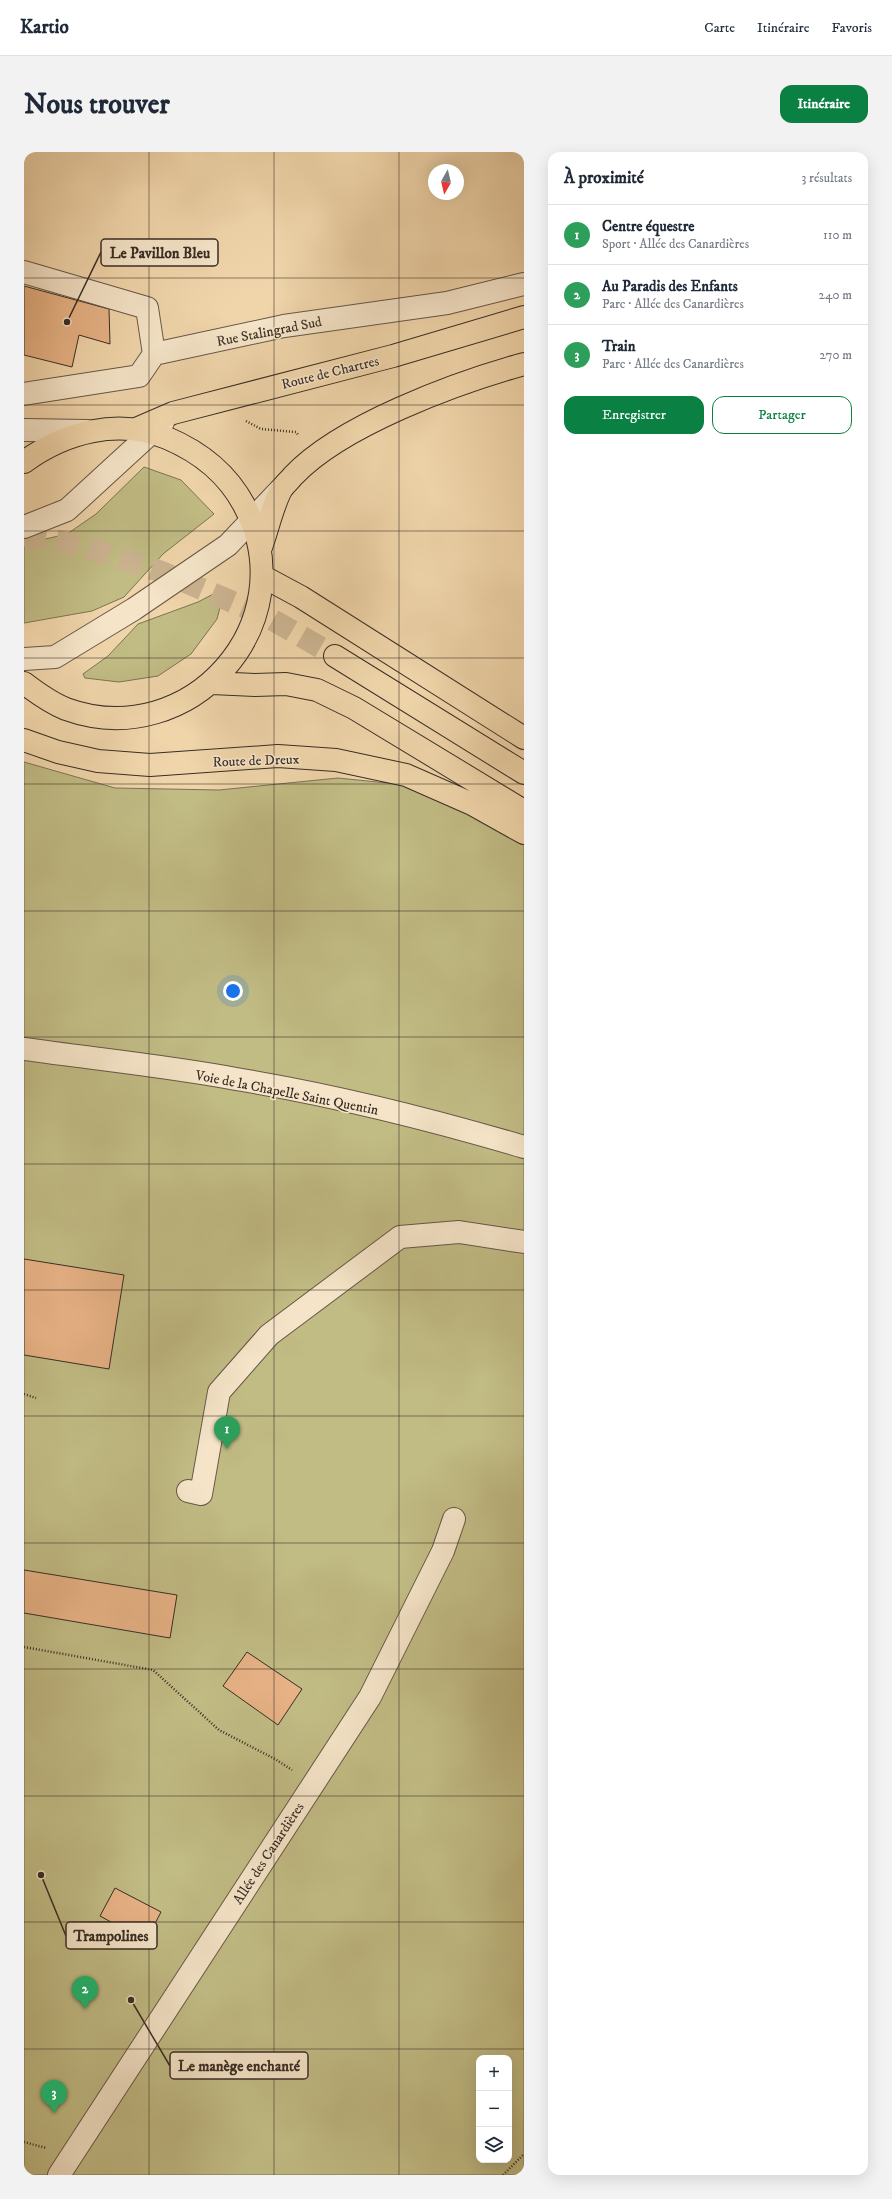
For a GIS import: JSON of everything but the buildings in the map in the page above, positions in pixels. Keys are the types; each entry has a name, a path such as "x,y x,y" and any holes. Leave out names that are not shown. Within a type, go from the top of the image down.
{"main road":[{"name":"Route de Chartres","path":"173,413 393,356 524,317"},
{"path":"260,550 281,489 302,467 316,456 358,430 425,398 524,364"},
{"path":"24,462 40,451 63,439 88,431 112,428 144,431 188,447 214,466 236,490 252,520 260,550 262,576 260,600 253,623 243,645 212,683 192,697 170,708 145,715 118,718 92,715 66,708 42,696 24,683"},
{"path":"262,576 301,597 524,738"},
{"path":"335,656 524,773"},
{"path":"212,683 255,685 286,684 317,690 354,708 524,811"},
{"name":"Route de Dreux","path":"24,740 58,752 98,761 150,765 278,756 336,760 406,775 472,804 524,833"}],"street":[{"path":"24,272 147,308 154,354 139,376 24,394"},
{"name":"Rue Stalingrad Sud","path":"154,354 284,326 447,303 524,284"},
{"path":"24,527 67,510 144,431 173,413"},
{"path":"24,430 88,431"},
{"path":"24,660 55,657 134,609 228,546 281,489"},
{"name":"Voie de la Chapelle Saint Quentin","path":"24,1049 236,1079 475,1132 524,1147"},
{"path":"188,1491 201,1494 219,1392 269,1335 400,1237 459,1232 524,1242"},
{"name":"Allée des Canardières","path":"59,2175 370,1697 443,1551 454,1518"}],"path":[{"path":"247,422 261,429 296,432 303,439"},
{"path":"24,1394 36,1398"},
{"path":"24,1646 152,1670 219,1730 314,1782"},
{"path":"502,2175 524,2154"}],"shaded area":[{"path":"144,467 181,480 214,514 163,554 124,597 92,611 24,623 24,544 67,534 96,514"},
{"path":"225,588 217,619 191,654 158,676 119,682 85,678 83,674 108,656 138,624 198,602"},
{"path":"24,762 115,788 219,790 338,778 437,788 524,837 524,2175 24,2175"}],"tunnel":[{"path":"24,535 77,545 159,571 266,616 335,656"}],"place":[{"name":"Le Pavillon Bleu","path":"67,322"},
{"name":"Centre équestre","path":"227,1449"},
{"name":"Trampolines","path":"41,1875"},
{"name":"Le manège enchanté","path":"131,2000"},
{"name":"Au Paradis des Enfants","path":"85,2009"},
{"name":"Train","path":"54,2113"}]}
